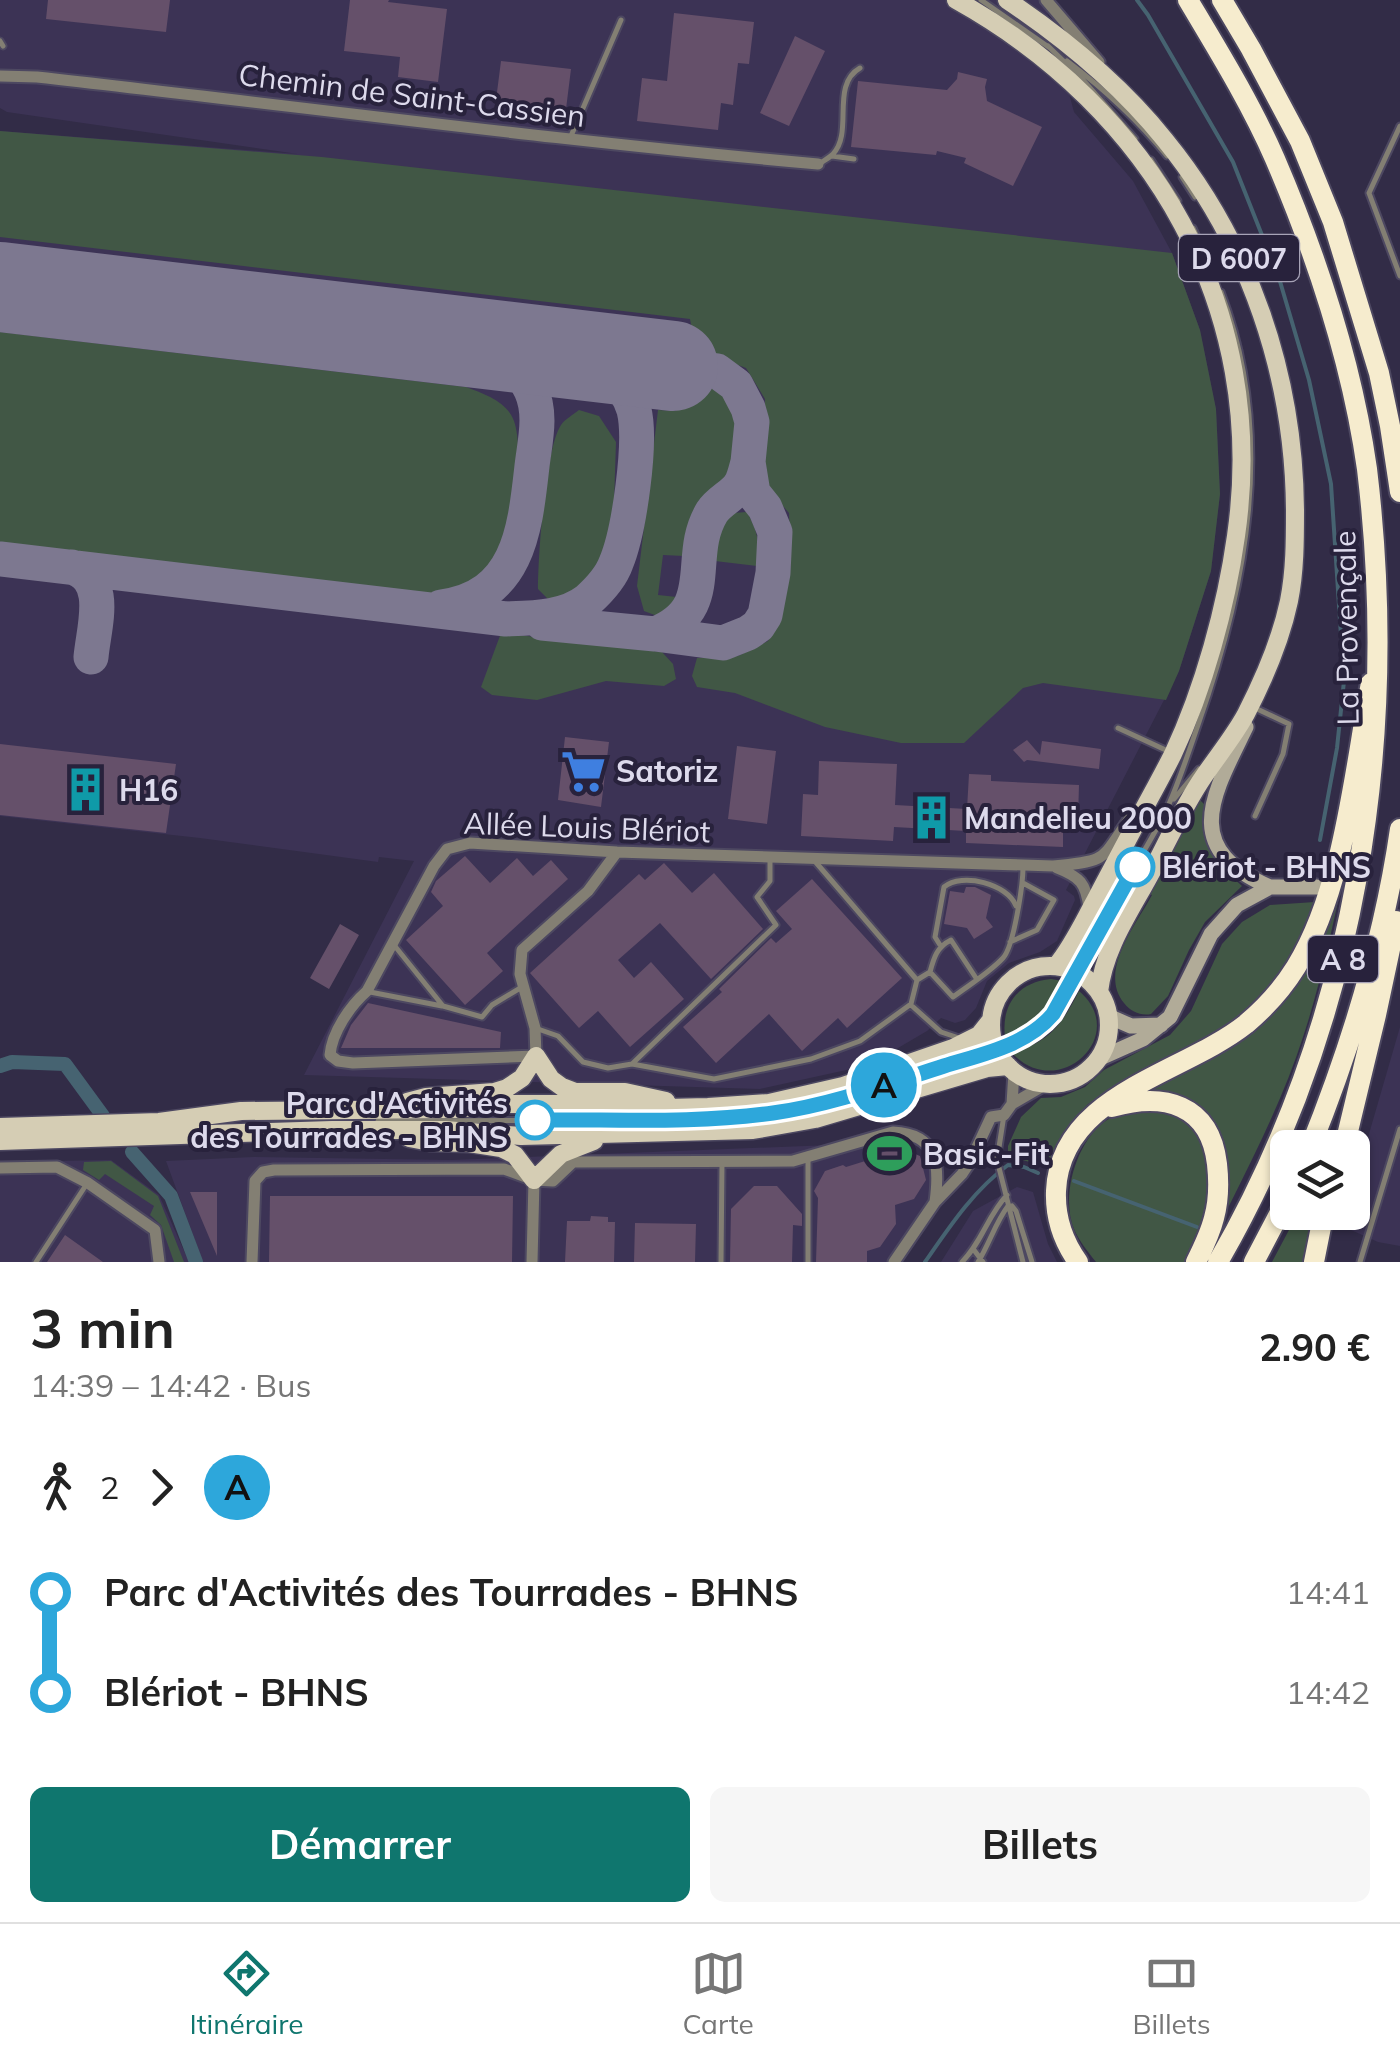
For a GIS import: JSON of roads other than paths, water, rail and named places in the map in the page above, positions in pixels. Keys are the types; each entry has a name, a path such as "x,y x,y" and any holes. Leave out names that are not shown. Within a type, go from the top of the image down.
{"highway":[{"name":"La Provençale","path":"1188,0 1274,156 1336,329 1367,469 1381,633 1373,800 1348,938 1328,1012 1297,1099 1218,1262"},
{"path":"1222,0 1300,141 1333,222 1379,373 1400,492"},
{"path":"1078,1262 1062,1231 1056,1200 1066,1148 1083,1124 1129,1090 1246,1024 1278,992 1309,942 1337,858 1353,792 1381,633"},
{"name":"A 8","path":"1317,1130 1360,1011 1383,924 1400,829"},
{"path":"1348,1130 1387,967 1400,890"},
{"path":"1096,1113 1137,1101 1170,1102 1198,1118 1209,1134 1216,1154 1218,1201 1196,1262"},
{"path":"1254,1262 1271,1230"},
{"path":"1314,1262 1320,1230"}],"main road":[{"name":"D 6007","path":"956,0 1010,33 1050,64 1120,132 1148,167 1196,251 1220,311 1238,404 1237,533 1228,584 1198,690 1173,754 1056,966"},
{"name":"D 6007","path":"1007,0 1064,41 1143,115 1184,164 1227,234 1266,325 1282,385 1294,486 1294,560 1289,601 1273,651 1246,714 1198,784 1113,944 1103,966 1099,992"},
{"path":"1289,601 1279,652 1210,816 1216,846 1237,871 1270,888 1318,888"},
{"path":"1096,1060 1161,1025 1177,1006 1211,934 1237,905 1270,888"},
{"path":"1056,966 1077,973 1099,992 1108,1016 1108,1038 1096,1060 1083,1073 1048,1084 1030,1080 1011,1069 996,1049 991,1020 1001,992 1022,972 1056,966"},
{"path":"1108,1016 1131,1026 1161,1025"},
{"path":"373,1121 412,1109 454,1110 503,1104 624,1109 744,1106 794,1099 962,1044 991,1020"},
{"path":"373,1121 426,1097 507,1088 522,1078 536,1056 562,1088 575,1092 624,1092 690,1107"},
{"path":"0,1134 159,1122 242,1111 494,1136 753,1130 794,1124 987,1068 1011,1069"},
{"path":"373,1121 430,1142 501,1148 516,1155 534,1180 571,1148 622,1133"}],"street":[{"path":"1046,0 1143,115"},
{"name":"Chemin de Saint-Cassien","path":"0,76 75,81 672,151 818,164"},
{"name":"Allée Louis Blériot","path":"536,1056 352,1063 330,1055 336,1033 355,1002 367,992 434,866 447,849 470,843 770,858 1053,866 1091,862 1108,852 1163,773"},
{"path":"536,1056 535,1028 520,974 522,950 588,892 617,852"},
{"path":"1053,866 1080,881 1086,890 1089,912"},
{"path":"1008,1110 1011,1069"},
{"path":"894,1262 935,1202 970,1162 990,1117 1048,1084"},
{"path":"252,1262 255,1180 263,1172 274,1170 504,1168 534,1180 553,1181 573,1162 793,1161 893,1132 908,1132 933,1151 939,1173 935,1202"},
{"path":"0,1168 57,1167 88,1182 155,1230 159,1262"},
{"path":"532,1262 534,1180"}],"lane":[{"path":"251,1124 672,1120 776,1113 858,1092 1020,1041 1053,1014 1169,805 1238,712 1266,651 1286,579 1286,474 1275,387 1257,322 1237,270 1198,200 1144,128 1106,91 981,0"},
{"path":"570,138 621,20"},
{"path":"1048,46 1122,123 1164,176 1210,264"},
{"path":"818,164 832,156 839,144 846,82 860,68"},
{"path":"1400,126 1369,193 1400,276"},
{"path":"832,156 854,158"},
{"path":"1169,805 1222,653 1248,523 1252,474 1242,360 1216,280"},
{"path":"1286,579 1289,601"},
{"path":"1255,708 1289,724 1283,754 1255,816"},
{"path":"1118,728 1173,754"},
{"path":"811,857 917,980"},
{"path":"632,1064 776,925 757,897 770,882 770,858"},
{"path":"930,972 953,997 1002,958 1021,900 1023,865"},
{"path":"940,945 935,937 948,882 972,880 1005,892 1014,899 1016,909"},
{"path":"1010,942 1037,930 1054,900 1023,884"},
{"path":"535,1028 558,1036 584,1062 608,1068 632,1064 714,1079 811,1059 860,1040 911,1004 917,980 930,972 940,945 951,940 976,979"},
{"path":"392,942 442,1006"},
{"path":"367,992 482,1016 492,1004 523,986"},
{"path":"911,1004 941,1032 962,1044 921,1073"},
{"path":"412,1109 425,1116 490,1120"},
{"path":"1008,1110 997,1160 1024,1262"},
{"path":"0,1134 211,1126"},
{"path":"1360,1262 1400,1129"},
{"path":"808,1158 808,1262"},
{"path":"722,1163 722,1262"},
{"path":"36,1262 88,1182"},
{"path":"962,1262 974,1250 994,1208 1007,1194"},
{"path":"974,1250 981,1260 1010,1204"},
{"path":"1010,1204 1016,1211 1032,1262"}],"waterway":[{"path":"1137,0 1233,162 1279,278 1309,380 1331,484 1344,681 1337,748 1320,840"},
{"path":"0,1066 12,1062 65,1064 103,1116"},
{"path":"132,1152 171,1196 196,1262"},
{"path":"925,1262 953,1222 995,1175 1008,1165 1038,1173"},
{"path":"1074,1181 1197,1227"}],"place":[{"name":"Satoriz","path":"583,771"},
{"name":"H16","path":"86,790"},
{"name":"Mandelieu 2000","path":"931,818"},
{"name":"Blériot - BHNS","path":"1135,867"},
{"name":"Parc d'Activités des Tourrades - BHNS","path":"535,1120"},
{"name":"Basic-Fit","path":"890,1154"}]}
